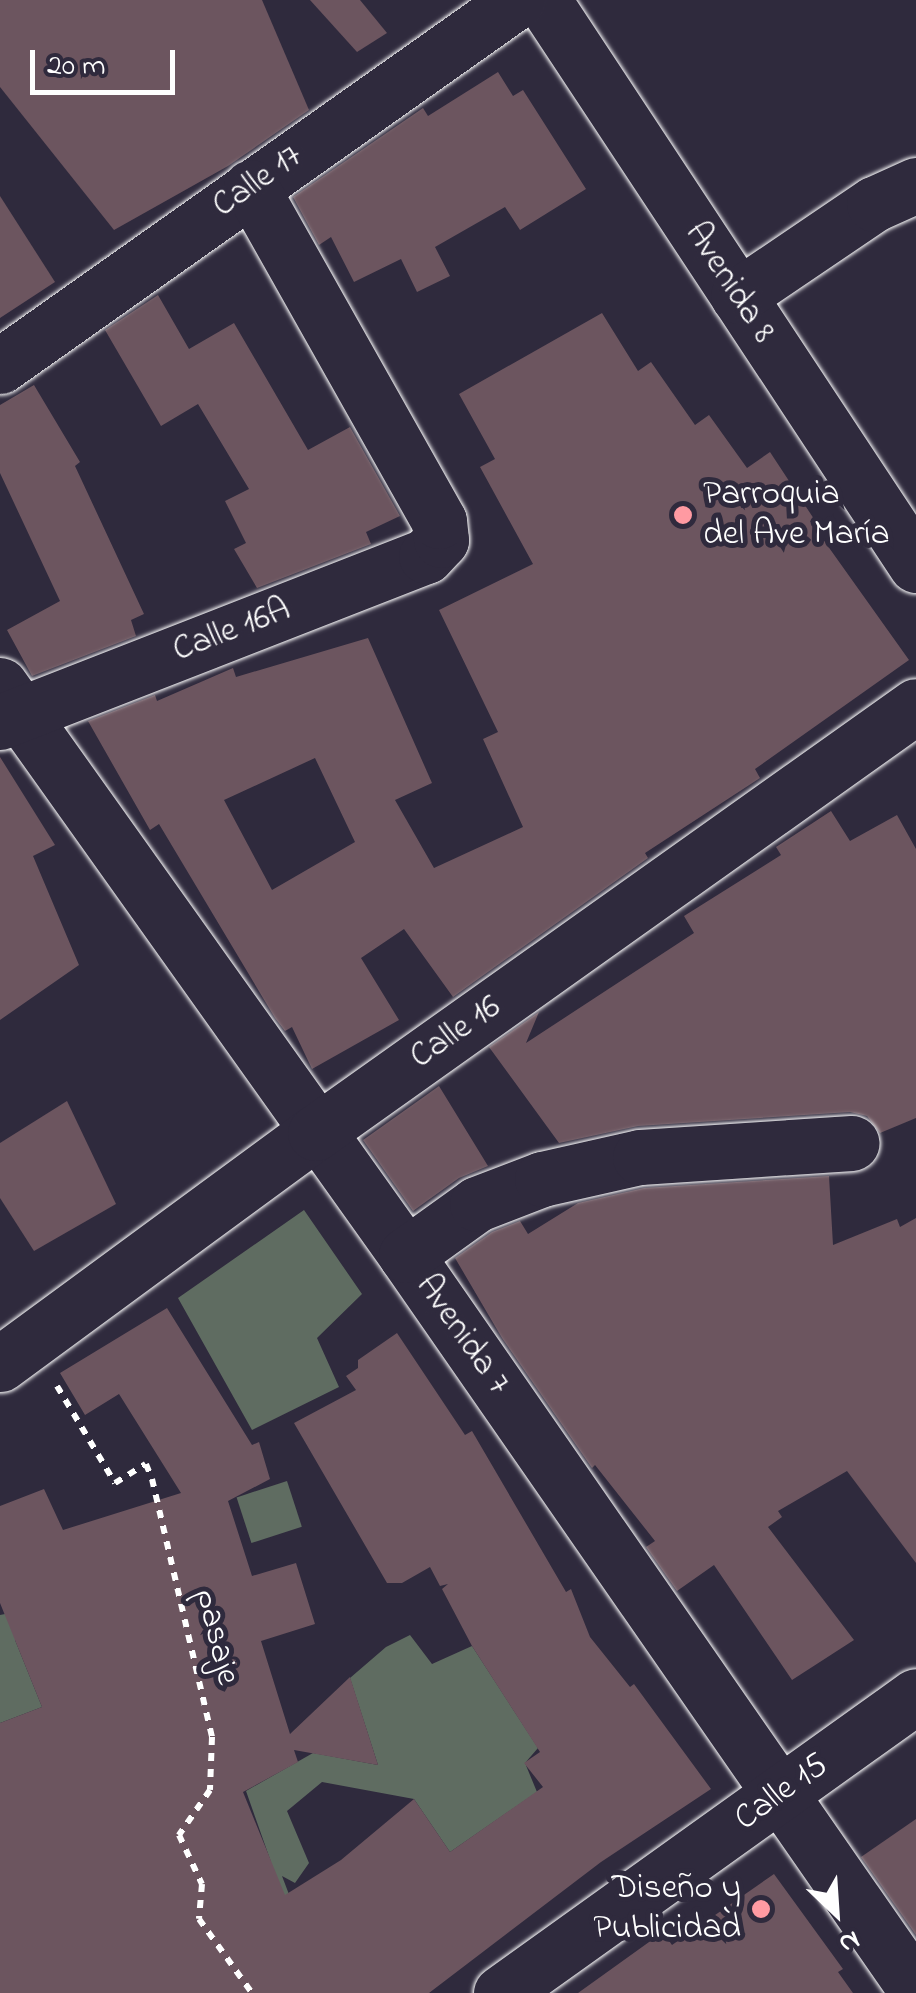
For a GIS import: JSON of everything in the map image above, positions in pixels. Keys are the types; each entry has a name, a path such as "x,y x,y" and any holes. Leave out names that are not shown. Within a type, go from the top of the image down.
{"street":[{"name":"Calle 17","path":"0,366 518,0"},
{"name":"Avenida 8","path":"544,0 916,564"},
{"path":"738,296 874,204 916,184"},
{"name":"Calle 16A","path":"6,707 426,556 440,540 439,521 251,187"},
{"name":"Calle 16","path":"16,1353 315,1133 916,706"},
{"name":"Avenida 7","path":"6,707 406,1255 783,1793 916,1990"},
{"path":"406,1255 477,1204 542,1179 640,1156 852,1142"},
{"name":"Calle 15","path":"502,1993 916,1696"}],"path":[{"name":"pasaje","path":"16,1353 115,1483 146,1464 152,1479 212,1738 210,1790 180,1835 202,1884 198,1920 252,1993"}],"green space":[{"path":"304,1210 362,1294 317,1338 339,1387 252,1430 178,1298"},
{"path":"287,1481 302,1527 251,1543 237,1497"},
{"path":"0,1615 48,1627 15,1640 42,1707 0,1723"},
{"path":"410,1635 432,1664 472,1646 538,1748 525,1763 537,1792 450,1852 414,1799 322,1782 287,1811 309,1863 295,1883 282,1876 290,1897 221,1887 271,1862 246,1791 313,1753 378,1765 350,1678 386,1647"}],"building":[{"path":"0,0 262,0 309,110 228,166 114,230 0,87"},
{"path":"310,0 360,0 387,33 357,52"},
{"path":"498,72 513,96 523,90 586,189 520,230 505,207 435,247 450,276 417,292 401,259 354,282 331,237 319,245 293,197 423,108 428,116"},
{"path":"0,196 55,282 0,318"},
{"path":"158,295 189,349 234,323 308,450 350,427 400,516 366,532 371,544 257,588 234,549 246,543 225,501 249,489 198,404 161,426 105,330"},
{"path":"602,313 638,371 651,362 695,425 709,415 747,468 770,452 814,519 810,521 909,660 755,769 760,778 645,853 648,858 453,997 404,929 361,958 399,1020 312,1069 292,1027 285,1031 275,1018 159,824 150,830 88,721 155,695 157,701 233,668 236,677 368,638 432,783 395,800 434,868 523,827 483,739 498,732 439,610 533,564 480,467 495,459 459,394","holes":["315,758 355,842 272,890 224,800"]},
{"path":"34,385 80,462 75,466 144,614 131,620 136,636 32,676 7,630 60,601 0,473 0,405"},
{"path":"0,757 55,845 33,856 79,965 0,1020"},
{"path":"831,811 850,841 897,815 916,849 916,1118 880,1133 867,1116 850,1112 638,1126 559,1143 489,1047 539,1012 526,1043 694,933 684,916 781,855 776,847"},
{"path":"439,1086 488,1166 459,1178 413,1211 363,1140"},
{"path":"67,1101 116,1204 34,1251 0,1198 0,1143"},
{"path":"829,1176 833,1245 897,1219 900,1227 916,1218 916,1563 847,1471 778,1511 782,1517 768,1527 854,1640 792,1680 714,1565 677,1591 646,1547 655,1541 595,1465 592,1468 502,1338 455,1258 492,1232 520,1221 528,1234 578,1203 644,1188"},
{"path":"167,1308 252,1445 259,1442 270,1479 228,1501 252,1576 296,1563 315,1624 261,1641 290,1734 350,1677 378,1765 294,1750 298,1762 243,1792 285,1895 341,1860 414,1799 450,1852 543,1787 524,1763 540,1752 472,1646 442,1589 448,1584 440,1586 430,1567 402,1583 387,1583 294,1423 356,1390 346,1376 358,1368 358,1360 397,1333 465,1435 472,1431 566,1592 571,1589 590,1637 630,1687 634,1684 711,1789 601,1862 429,1993 0,1993 0,1723 42,1707 0,1603 0,1506 44,1489 63,1530 181,1493 119,1394 85,1415 60,1373"},
{"path":"916,1819 916,1935 861,1857"},
{"name":"Diseño y Publicidad","path":"774,1874 843,1969 838,1972 853,1993 578,1993 663,1932 672,1945"}],"place":[{"name":"Parroquia del Ave María","path":"683,515"},
{"name":"Diseño y Publicidad","path":"761,1909"}]}
